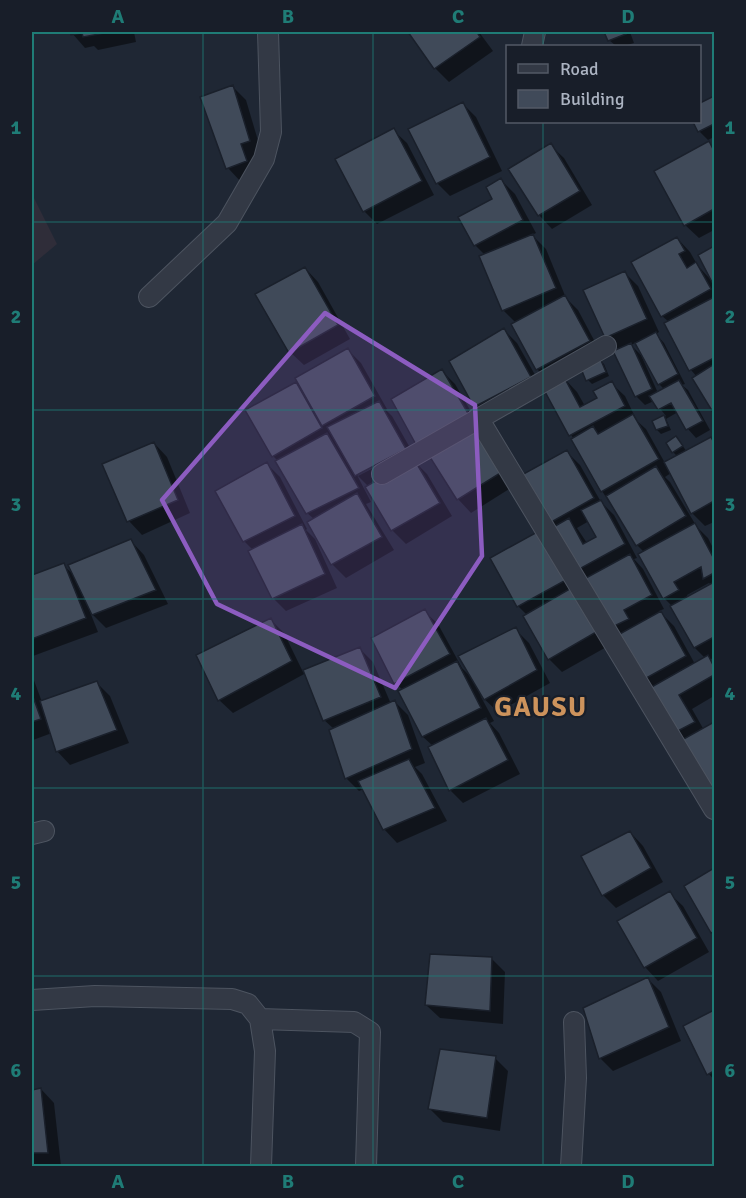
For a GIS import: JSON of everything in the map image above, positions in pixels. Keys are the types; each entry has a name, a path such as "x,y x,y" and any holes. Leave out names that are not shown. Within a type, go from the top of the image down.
{"street":[{"path":"149,297 227,223 264,159 271,132 268,32"},
{"path":"382,474 606,346"},
{"path":"478,418 714,809"},
{"path":"32,1000 95,996 232,999 248,1004 260,1019 265,1051 261,1167"},
{"path":"260,1019 354,1022 370,1032 366,1167"},
{"path":"571,1167 576,1078 574,1022"}],"highlighted area":[{"path":"325,313 475,405 482,556 395,688 217,604 162,500"}],"shaded area":[{"path":"32,194 57,244 32,265"}],"building":[{"path":"70,32 110,32 83,37 82,33 71,35"},
{"path":"408,32 477,32 480,37 434,69"},
{"path":"604,32 625,32 626,34 608,41"},
{"path":"233,85 250,141 241,144 247,161 226,169 200,97"},
{"path":"714,96 714,124 698,132 694,123 701,123 701,102"},
{"path":"463,102 490,157 436,184 408,129"},
{"path":"394,128 422,181 363,212 335,159"},
{"path":"709,141 714,151 714,209 684,226 654,171"},
{"path":"551,143 580,191 538,216 508,169"},
{"path":"501,178 523,220 474,246 458,217 492,199 486,187"},
{"path":"533,234 556,288 502,311 479,256"},
{"path":"677,237 685,251 679,254 687,268 696,262 711,289 661,317 631,262"},
{"path":"714,246 714,286 698,255"},
{"path":"305,267 338,325 289,353 255,294"},
{"path":"625,271 647,319 605,338 583,290"},
{"path":"565,295 590,341 536,370 511,324"},
{"path":"714,297 714,358 689,371 664,323"},
{"path":"504,328 531,377 474,407 449,361"},
{"path":"656,332 678,374 658,385 635,343"},
{"path":"631,343 652,389 635,397 613,351"},
{"path":"348,348 375,396 322,426 295,378"},
{"path":"600,358 606,372 586,381 580,366"},
{"path":"714,364 714,414 692,378"},
{"path":"442,369 472,420 419,450 391,399"},
{"path":"564,377 580,407 597,398 593,391 612,381 625,406 569,436 543,388"},
{"path":"679,380 703,421 686,430 671,403 658,410 649,396"},
{"path":"296,382 322,428 272,457 245,410"},
{"path":"379,401 406,449 355,476 327,427"},
{"path":"633,414 659,459 601,492 571,439 593,426 598,434"},
{"path":"664,415 668,426 656,430 652,421"},
{"path":"473,426 502,472 457,500 428,454"},
{"path":"327,433 359,488 306,514 275,461"},
{"path":"676,436 683,446 672,453 666,443"},
{"path":"711,437 714,443 714,501 691,514 664,462"},
{"path":"154,442 178,500 127,522 102,464"},
{"path":"567,450 594,498 546,525 518,477"},
{"path":"414,459 440,503 391,531 365,487"},
{"path":"267,462 295,516 243,542 215,491"},
{"path":"656,466 686,516 636,546 606,496"},
{"path":"357,493 382,537 331,565 307,522"},
{"path":"601,500 625,544 574,572 550,529 569,518 583,544 596,537 581,510"},
{"path":"695,523 714,559 714,573 703,579 701,567 674,582 679,590 663,599 638,554"},
{"path":"302,524 325,574 272,599 248,551"},
{"path":"539,531 566,580 517,607 490,558"},
{"path":"131,539 156,590 92,615 68,565"},
{"path":"630,554 652,595 624,610 629,619 610,628 584,579"},
{"path":"64,563 86,618 32,639 32,575"},
{"path":"714,582 714,637 694,648 670,606"},
{"path":"573,587 598,631 548,660 523,616"},
{"path":"425,609 450,654 394,684 371,638"},
{"path":"661,611 686,656 641,681 616,636"},
{"path":"271,618 292,661 218,701 196,655"},
{"path":"516,627 537,670 484,700 458,656"},
{"path":"360,647 381,697 323,721 303,670"},
{"path":"708,655 714,667 714,675 679,695 695,722 674,733 648,689"},
{"path":"457,661 481,708 422,737 398,691"},
{"path":"97,681 117,730 56,752 40,701"},
{"path":"32,694 41,719 32,722"},
{"path":"395,700 412,749 345,779 329,730"},
{"path":"486,718 508,760 449,791 428,747"},
{"path":"714,722 714,785 707,789 680,741"},
{"path":"409,759 435,808 383,830 358,781"},
{"path":"630,831 651,868 602,896 581,856"},
{"path":"714,868 714,931 711,933 684,886"},
{"path":"670,891 697,938 644,968 617,921"},
{"path":"430,954 492,957 490,1011 425,1005"},
{"path":"648,977 669,1027 599,1059 583,1008"},
{"path":"714,1010 714,1071 707,1075 683,1026"},
{"path":"440,1049 496,1056 487,1118 428,1109"},
{"path":"41,1088 48,1153 32,1153 32,1090"}],"district":[{"name":"GAUSU","path":"541,707"}]}
